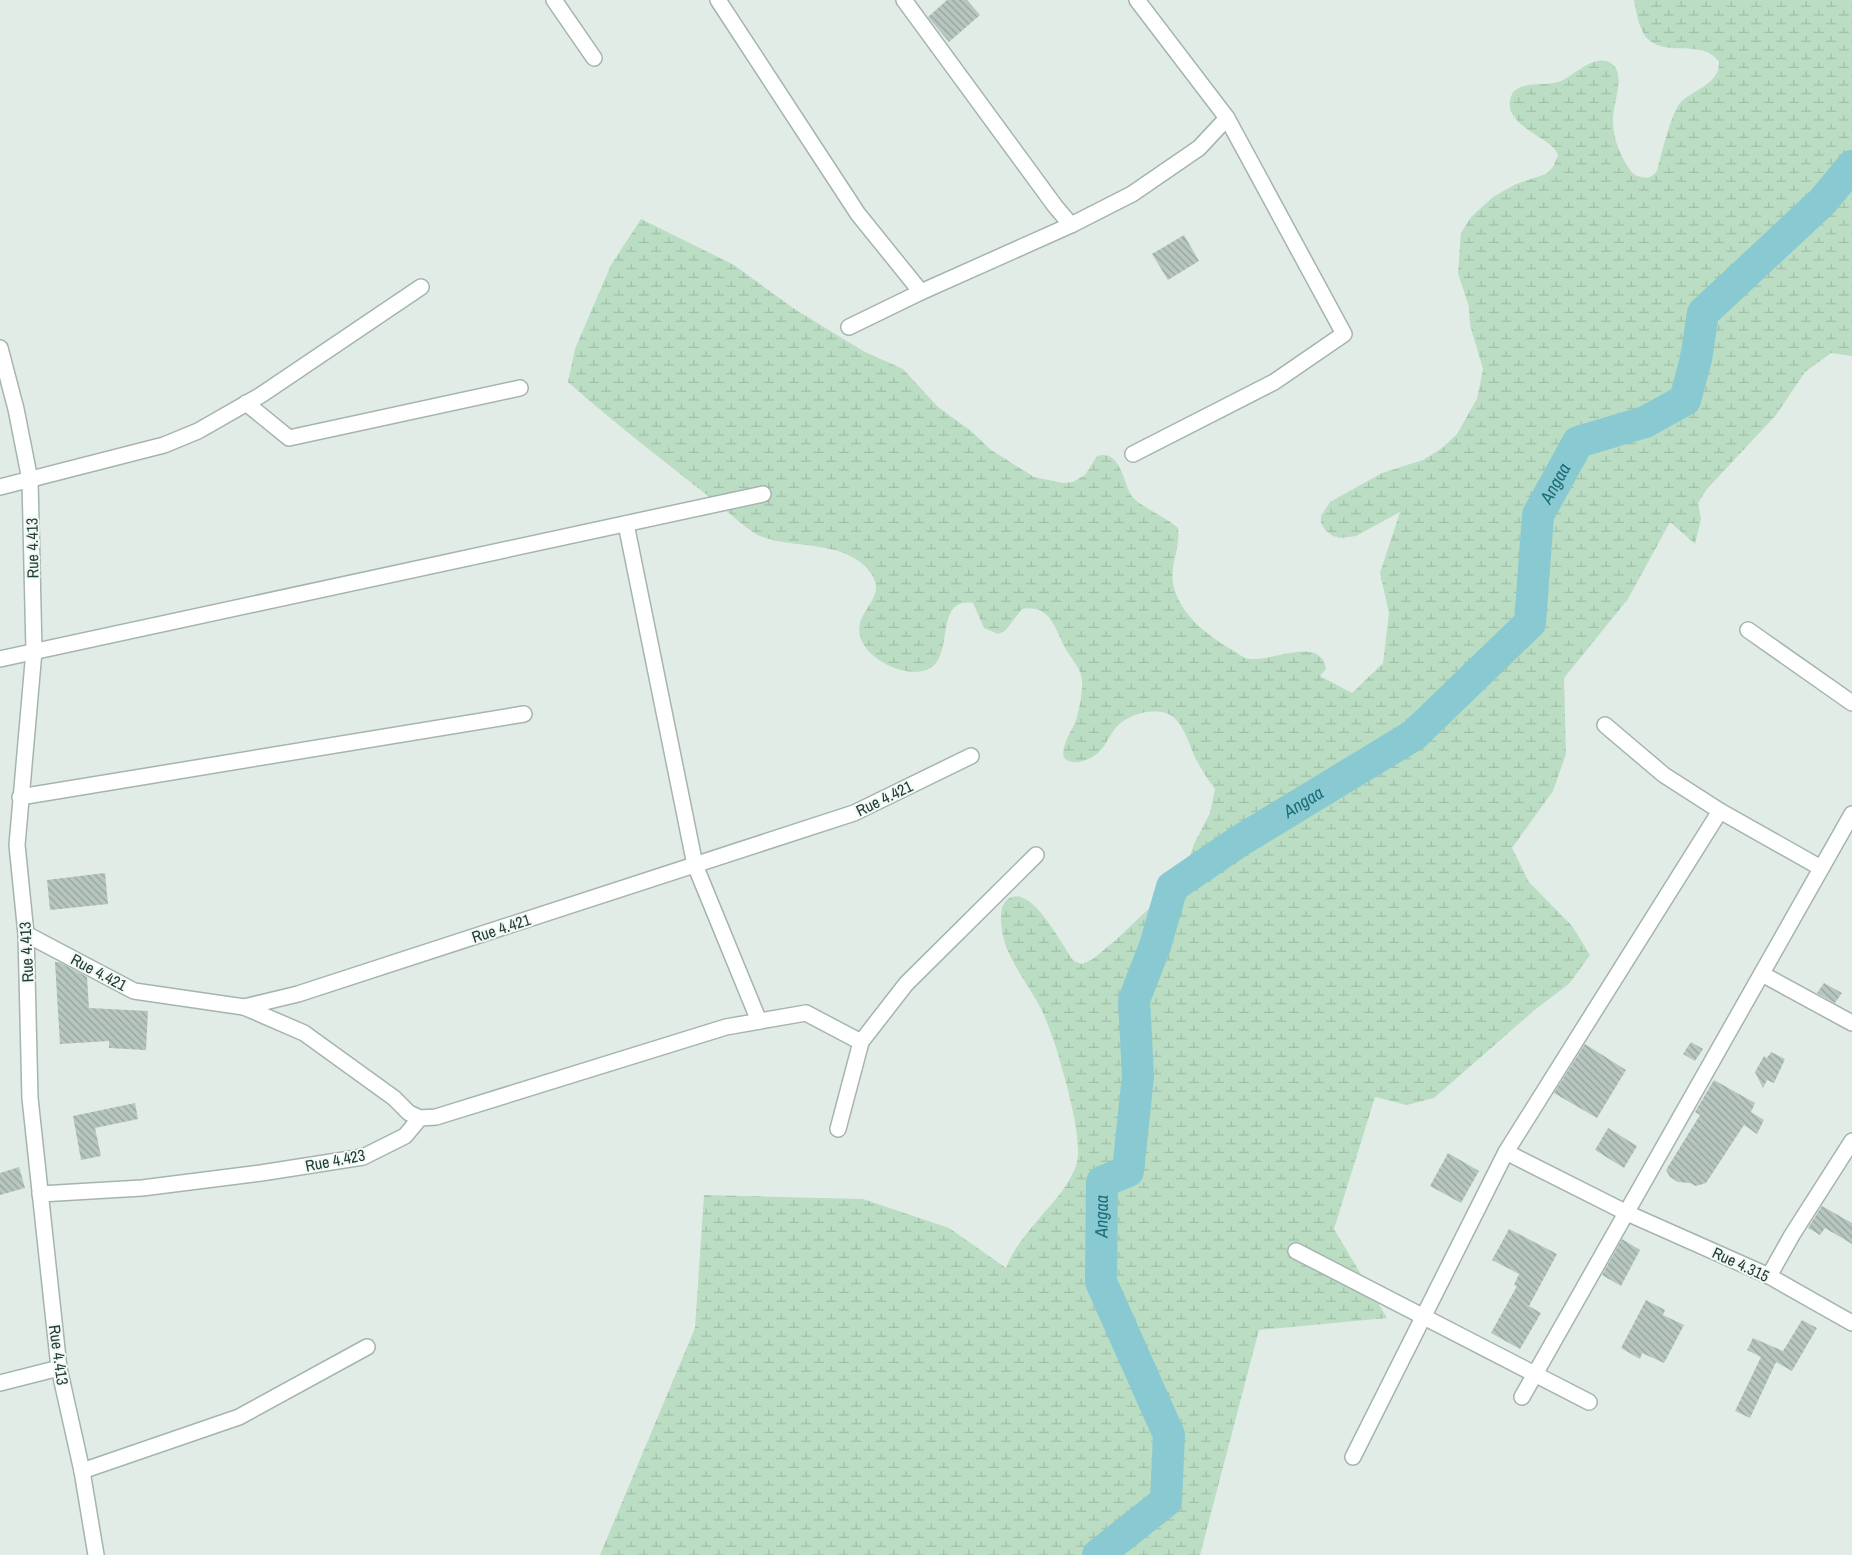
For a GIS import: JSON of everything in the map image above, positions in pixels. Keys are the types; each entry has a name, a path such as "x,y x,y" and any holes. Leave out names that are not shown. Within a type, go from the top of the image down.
{"street":[{"path":"554,0 594,58"},
{"path":"718,0 858,214 922,292"},
{"path":"904,0 1055,206 1071,225"},
{"path":"1133,454 1274,382 1344,334 1227,118 1137,0"},
{"path":"849,327 1071,225 1132,194 1199,148 1227,118"},
{"path":"0,487 164,445 198,431 246,403 421,287"},
{"name":"Rue 4.413","path":"0,348 16,410 30,480 34,651 17,845 26,934 30,1098 59,1368 82,1471 96,1555"},
{"path":"246,403 289,438 520,388"},
{"path":"0,659 763,494"},
{"path":"626,524 695,864 759,1021"},
{"path":"1748,630 1852,703"},
{"path":"20,797 524,714"},
{"path":"1605,725 1664,774 1720,811 1821,868"},
{"name":"Rue 4.421","path":"26,934 134,990 244,1007 298,994 854,813 971,756"},
{"path":"1353,1457 1506,1152 1720,811"},
{"path":"1522,1397 1852,814"},
{"path":"838,1129 861,1042 906,984 1036,855"},
{"path":"1762,974 1852,1022"},
{"path":"244,1007 304,1033 394,1098 409,1112 420,1118 436,1117 726,1027 759,1021 806,1013 861,1042"},
{"name":"Rue 4.423","path":"40,1194 152,1186 261,1173 363,1157 405,1136 420,1118"},
{"path":"1769,1276 1852,1141"},
{"name":"Rue 4.315","path":"1506,1152 1626,1213 1769,1276 1852,1323"},
{"path":"1296,1251 1589,1402"},
{"path":"82,1471 239,1417 367,1347"},
{"path":"0,1383 59,1368"}],"green space":[{"path":"1634,0 1852,0 1852,356 1831,353 1805,372 1776,415 1707,489 1698,503 1701,519 1695,544 1670,522 1628,599 1564,678 1566,754 1553,791 1512,848 1529,882 1572,926 1590,955 1569,984 1537,1008 1434,1098 1407,1105 1375,1097 1334,1229 1387,1318 1259,1330 1200,1555 600,1555 695,1328 704,1195 863,1199 949,1228 1006,1268 1022,1240 1067,1184 1075,1169 1078,1152 1076,1126 1057,1050 1044,1015 1016,968 1005,944 1001,911 1008,899 1017,896 1026,899 1045,918 1074,961 1082,964 1093,959 1184,875 1194,844 1210,813 1215,789 1198,763 1181,726 1176,719 1162,712 1152,711 1125,720 1114,730 1103,748 1091,758 1076,762 1065,759 1063,755 1065,744 1077,717 1080,702 1081,675 1050,619 1039,610 1031,608 1022,609 1005,631 998,634 984,628 973,603 959,605 951,613 941,654 934,665 922,671 901,670 885,664 865,647 859,631 860,623 874,597 876,589 871,573 865,566 841,552 773,540 755,533 621,427 568,382 575,349 611,265 641,219 734,265 793,308 863,351 903,369 938,407 971,431 991,450 1034,477 1063,483 1073,482 1085,475 1097,456 1105,455 1111,457 1120,468 1134,499 1178,528 1173,583 1184,610 1198,625 1215,639 1245,658 1267,658 1304,652 1314,653 1322,658 1326,669 1320,676 1352,693 1383,663 1389,613 1380,573 1400,512 1356,536 1341,538 1333,536 1325,530 1321,523 1321,516 1330,502 1382,473 1423,460 1442,448 1457,434 1477,399 1483,369 1470,325 1469,307 1458,273 1461,233 1471,217 1493,197 1516,184 1546,174 1553,167 1558,156 1555,149 1528,130 1512,114 1510,104 1513,92 1524,86 1561,81 1586,66 1599,61 1606,61 1612,64 1618,75 1618,90 1613,119 1616,141 1622,157 1632,172 1638,176 1648,178 1657,171 1677,107 1686,97 1711,81 1718,70 1719,62 1712,55 1693,49 1663,47 1646,37 1641,29"}],"building":[{"path":"947,0 967,0 980,15 949,42 928,17"},
{"path":"1184,235 1199,261 1168,280 1152,254"},
{"path":"105,873 108,904 50,910 47,880"},
{"path":"55,962 59,962 87,977 89,1008 148,1011 146,1050 109,1048 109,1041 60,1044"},
{"path":"1824,983 1842,993 1835,1003 1817,993"},
{"path":"1691,1042 1703,1049 1695,1061 1683,1054"},
{"path":"1585,1044 1626,1070 1597,1118 1554,1093"},
{"path":"1771,1052 1785,1059 1774,1083 1767,1080 1763,1088 1755,1072 1764,1056 1767,1058"},
{"path":"1714,1080 1755,1103 1751,1112 1764,1120 1757,1134 1744,1125 1706,1183 1696,1186 1690,1183 1678,1182 1670,1177 1666,1170 1700,1115 1695,1112"},
{"path":"135,1103 138,1119 95,1128 101,1156 81,1160 73,1116"},
{"path":"1608,1128 1637,1146 1624,1168 1595,1150"},
{"path":"1448,1153 1479,1171 1461,1203 1430,1186"},
{"path":"19,1167 25,1188 0,1195 0,1173"},
{"path":"1822,1206 1852,1223 1852,1244 1825,1228 1820,1235 1808,1228"},
{"path":"1509,1229 1557,1254 1529,1306 1541,1313 1520,1349 1491,1333 1517,1286 1514,1285 1519,1274 1492,1260"},
{"path":"1622,1239 1640,1250 1621,1286 1602,1275"},
{"path":"1646,1300 1665,1310 1663,1315 1684,1325 1664,1363 1642,1353 1640,1359 1621,1348"},
{"path":"1802,1320 1817,1328 1792,1371 1776,1362 1750,1418 1735,1411 1761,1357 1747,1350 1753,1338 1783,1351"}],"waterway":[{"name":"Angaa","path":"1098,1555 1166,1501 1169,1435 1101,1282 1102,1182 1128,1171 1138,1076 1134,1000 1155,946 1172,887 1238,842 1414,735 1530,623 1538,515 1578,442 1645,422 1685,400 1696,359 1703,313 1823,201 1852,166"}]}
